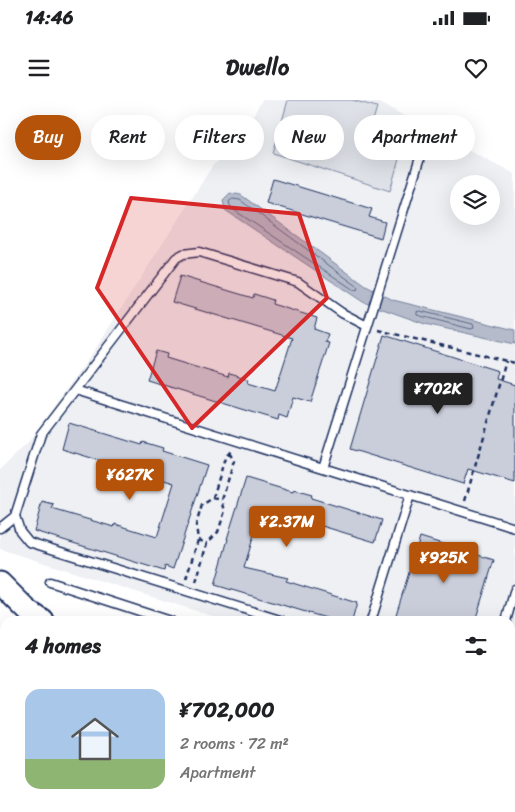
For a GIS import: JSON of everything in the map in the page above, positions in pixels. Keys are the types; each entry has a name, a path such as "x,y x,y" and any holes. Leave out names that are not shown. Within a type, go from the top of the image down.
{"main road":[{"path":"0,583 36,616"}],"lane":[{"path":"323,468 419,161"},
{"path":"0,528 15,516 41,434 176,258 183,254 199,252 298,282 342,313 367,326"},
{"path":"75,390 515,528"},
{"path":"373,616 410,495"},
{"path":"15,516 20,532 29,542 267,616"},
{"path":"50,582 155,616"},
{"path":"507,616 515,590"}],"path":[{"path":"367,326 515,362"},
{"path":"462,511 506,361"},
{"path":"183,590 198,540 196,525 202,505 213,498 225,458 230,454 235,440"},
{"path":"193,593 208,543 218,532 225,511 222,500 234,461 230,454"},
{"path":"213,498 222,500"},
{"path":"198,540 208,543"}],"highlighted area":[{"path":"131,198 299,214 327,298 192,428 97,288"}],"shaded area":[{"path":"262,100 374,100 403,115 354,115 354,160 475,160 475,153 515,174 515,616 212,616 0,549 0,470 27,444 94,351 213,165 220,160 264,160 264,115 253,115"},
{"path":"288,100 352,100 377,107 375,115 354,115 354,160 399,160 390,191 295,160 344,160 344,115 284,115"}],"water":[{"path":"230,193 241,195 366,286 393,300 515,330 515,344 425,324 363,302 225,210 223,200"}],"building":[{"path":"273,179 372,209 369,217 385,222 381,238 266,203"},
{"path":"180,276 253,298 254,294 273,300 272,304 317,318 314,329 328,334 325,342 329,343 310,402 293,397 287,418 279,415 278,420 147,380 156,351 167,354 166,358 228,377 229,373 249,379 248,383 275,391 287,354 292,338 172,302"},
{"path":"384,335 498,371 496,379 515,385 515,483 468,469 463,484 350,449"},
{"path":"69,423 142,445 143,442 163,448 162,451 207,465 173,569 165,566 164,571 34,531 42,502 54,505 52,509 114,527 115,524 157,537 174,483 62,449"},
{"path":"246,478 293,492 294,490 312,495 311,498 382,520 375,542 262,508 244,568 288,578 286,581 357,603 353,616 319,616 215,585"},
{"path":"420,537 494,560 477,616 396,616"}]}
